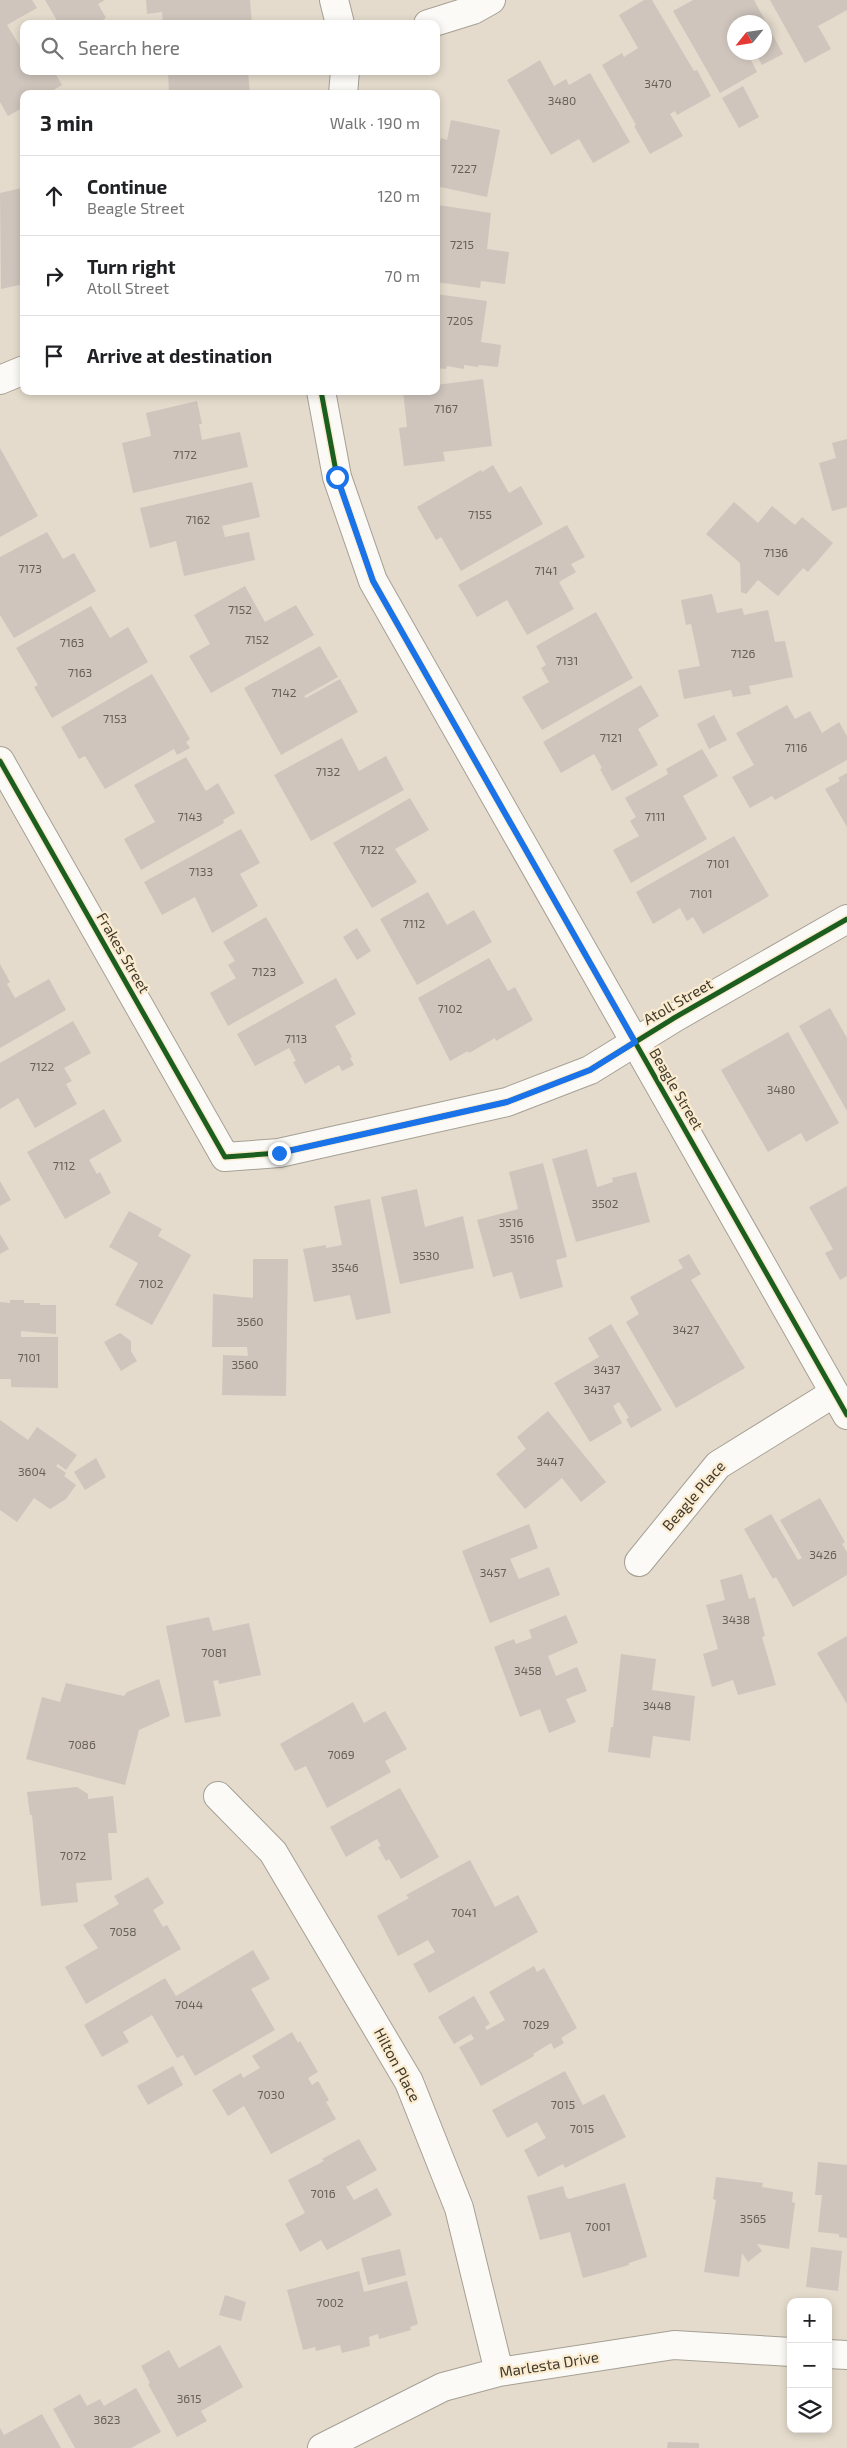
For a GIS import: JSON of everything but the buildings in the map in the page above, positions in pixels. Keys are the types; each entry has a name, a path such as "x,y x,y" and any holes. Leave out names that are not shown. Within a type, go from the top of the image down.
{"street":[{"path":"334,0 339,20"},
{"path":"440,20 473,10 491,0"},
{"path":"343,90 345,75"},
{"path":"0,380 20,372"},
{"name":"Beagle Street","path":"322,395 337,477 373,581 841,1404"},
{"name":"Frakes Street","path":"0,761 225,1157"},
{"name":"Atoll Street","path":"225,1157 279,1153 507,1102 590,1070 847,920"},
{"name":"Beagle Place","path":"639,1562 718,1465 841,1404"},
{"name":"Hilton Place","path":"218,1796 273,1852 409,2082 459,2208 499,2372"},
{"name":"Marlesta Drive","path":"322,2448 443,2387 499,2372 674,2345 787,2352"},
{"path":"832,2354 847,2355"}],"cycle path":[{"path":"322,395 337,477 373,581 847,1415"},
{"path":"0,761 225,1157 279,1153 507,1102 590,1070 674,1018 847,919"}],"route":[{"path":"279,1153 507,1102 590,1070 635,1042 373,581 337,477"}]}
